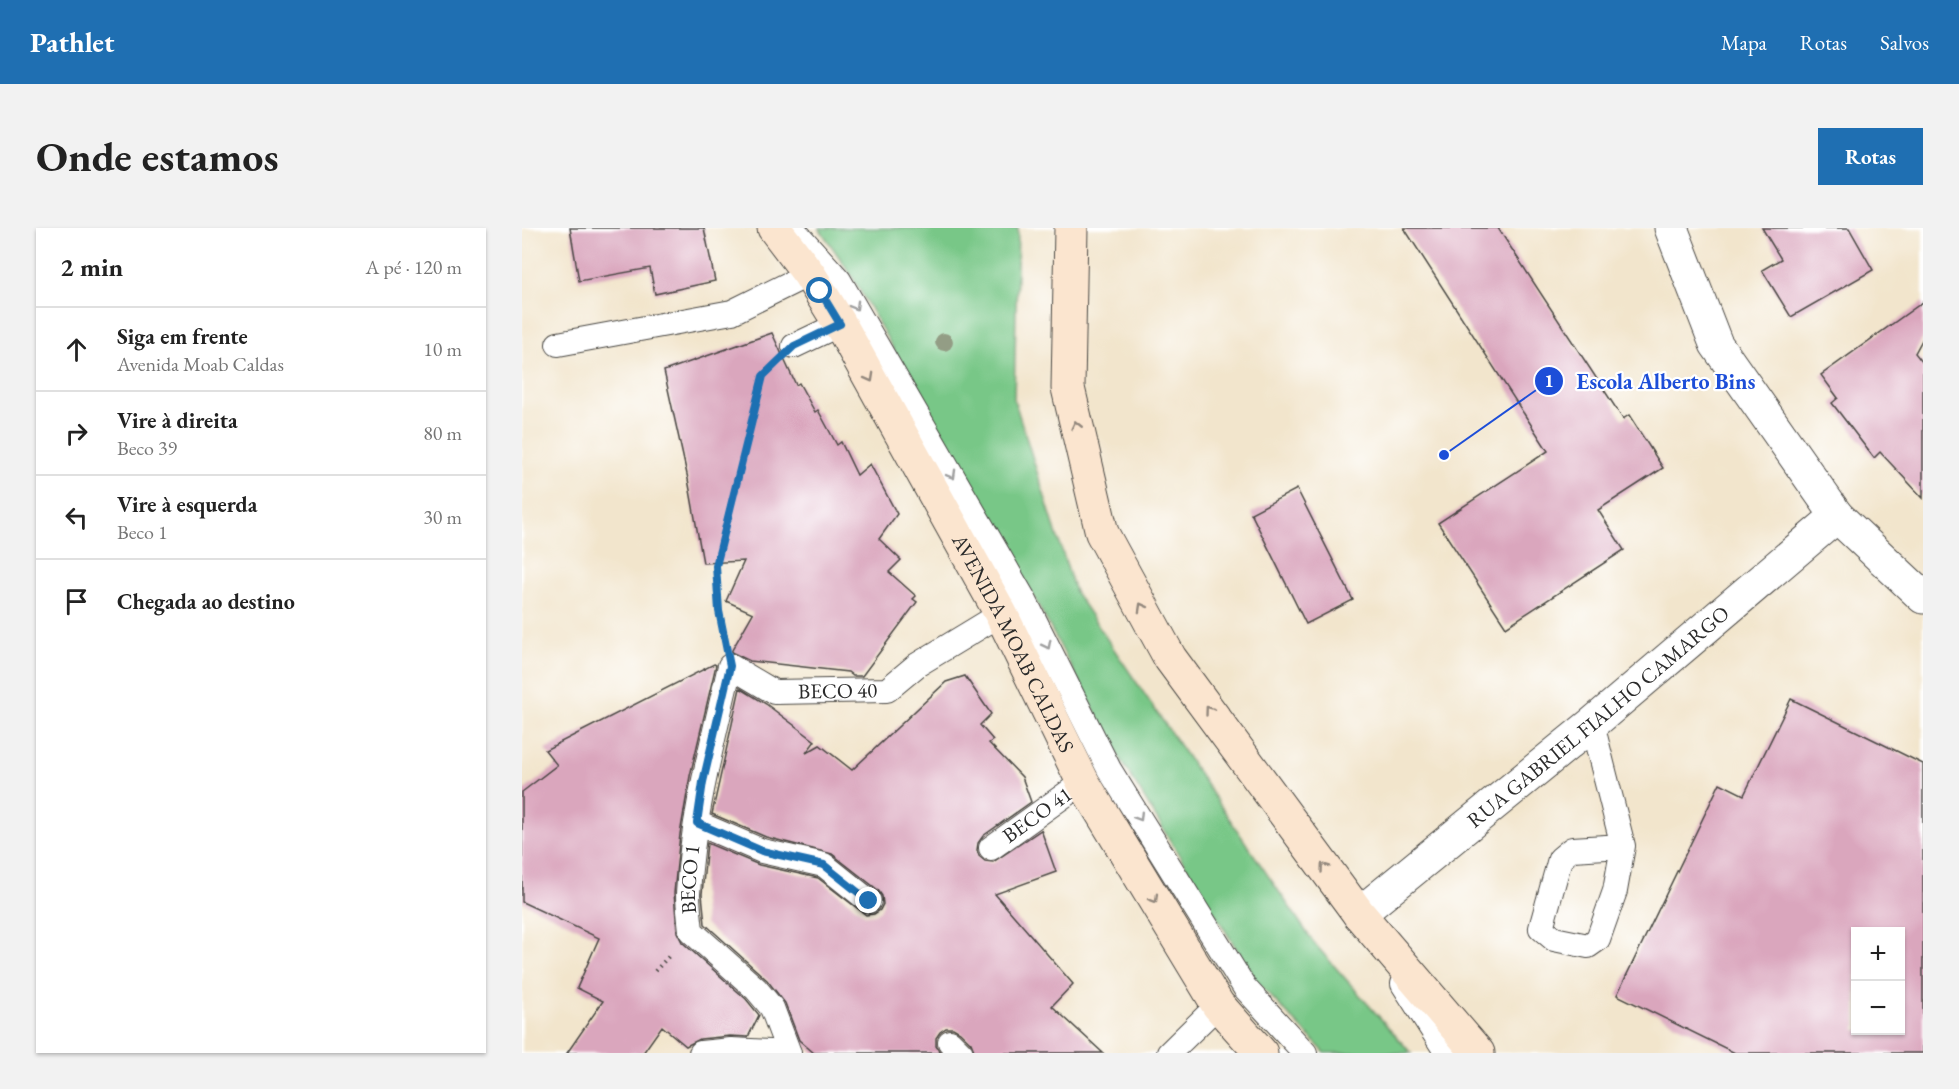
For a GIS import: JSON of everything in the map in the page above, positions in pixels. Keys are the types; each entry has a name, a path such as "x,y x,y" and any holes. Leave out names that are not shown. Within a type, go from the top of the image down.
{"main road":[{"name":"AVENIDA MOAB CALDAS","path":"774,228 809,273 840,324 1001,614 1083,782 1218,1005 1261,1053"},
{"path":"1071,228 1068,388 1102,533 1170,658 1359,914 1478,1053"}],"street":[{"path":"1671,228 1716,344 1837,516 1923,597"},
{"name":"RUA GABRIEL FIALHO CAMARGO","path":"1359,914 1592,724 1837,516"}],"lane":[{"path":"792,228 839,280 1025,601 1109,769 1232,968 1245,988 1305,1053"},
{"path":"558,344 732,312 809,273"},
{"path":"794,346 840,324"},
{"name":"BECO 40","path":"730,666 774,692 887,690 917,665 1001,614"},
{"path":"697,823 703,782 730,666"},
{"path":"1592,724 1623,846"},
{"name":"BECO 41","path":"991,848 1083,782"},
{"name":"BECO 1","path":"789,1053 772,1008 756,989 691,931 688,895 697,823 762,851 824,865 869,901"},
{"path":"1359,914 1447,1053"},
{"path":"1169,1053 1218,1005"},
{"path":"701,1053 731,1050 789,1053"}],"path":[{"path":"730,666 719,611 716,566 763,376 794,346"}],"green space":[{"path":"819,228 1018,228 1014,399 1075,592 1314,943 1411,1053 1325,1053 1256,981 1122,762 1035,599 850,273"}],"building":[{"path":"570,228 704,228 715,281 655,294 650,268 579,281"},
{"path":"1404,228 1498,228 1623,419 1629,415 1663,468 1598,510 1624,550 1506,627 1438,523 1548,451"},
{"path":"1762,228 1849,228 1873,270 1791,317 1762,270 1781,259"},
{"path":"1923,302 1923,338 1915,353 1923,363 1923,498 1880,452 1874,458 1832,403 1838,398 1821,375"},
{"path":"772,333 796,385 799,383 815,412 818,410 837,445 841,442 857,475 870,464 897,514 879,539 901,560 889,572 916,596 913,599 917,602 862,676 853,676 848,672 750,661 731,652 753,613 726,601 744,561 703,563 688,479 664,371"},
{"path":"1297,489 1353,600 1306,624 1251,513"},
{"path":"716,665 690,776 680,834 674,893 677,932 682,942 746,999 759,1015 748,1037 700,1039 686,1046 662,1026 643,1053 567,1053 603,1001 577,988 599,938 522,902 522,792 557,765 545,750"},
{"path":"965,676 991,714 980,725 993,740 989,743 1022,777 1031,802 983,836 978,843 979,856 985,861 993,862 1041,830 1056,872 995,894 1073,984 1052,1006 1103,1053 975,1053 971,1043 960,1032 953,1028 946,1028 936,1038 936,1046 941,1053 814,1053 799,1040 785,1003 767,980 705,924 702,894 707,843 759,865 818,878 866,915 880,910 883,904 882,896 878,890 832,854 766,837 712,814 740,688 766,704 815,741 806,753 820,745 852,770 946,682"},
{"path":"1791,699 1923,764 1923,1053 1735,1053 1617,995 1720,783 1744,795"}],"place":[{"name":"Escola Alberto Bins","path":"1444,455"}],"route":[{"path":"820,291 840,324 794,346 763,376 716,566 719,611 730,666 703,782 697,823 762,851 824,865 869,901"}]}
